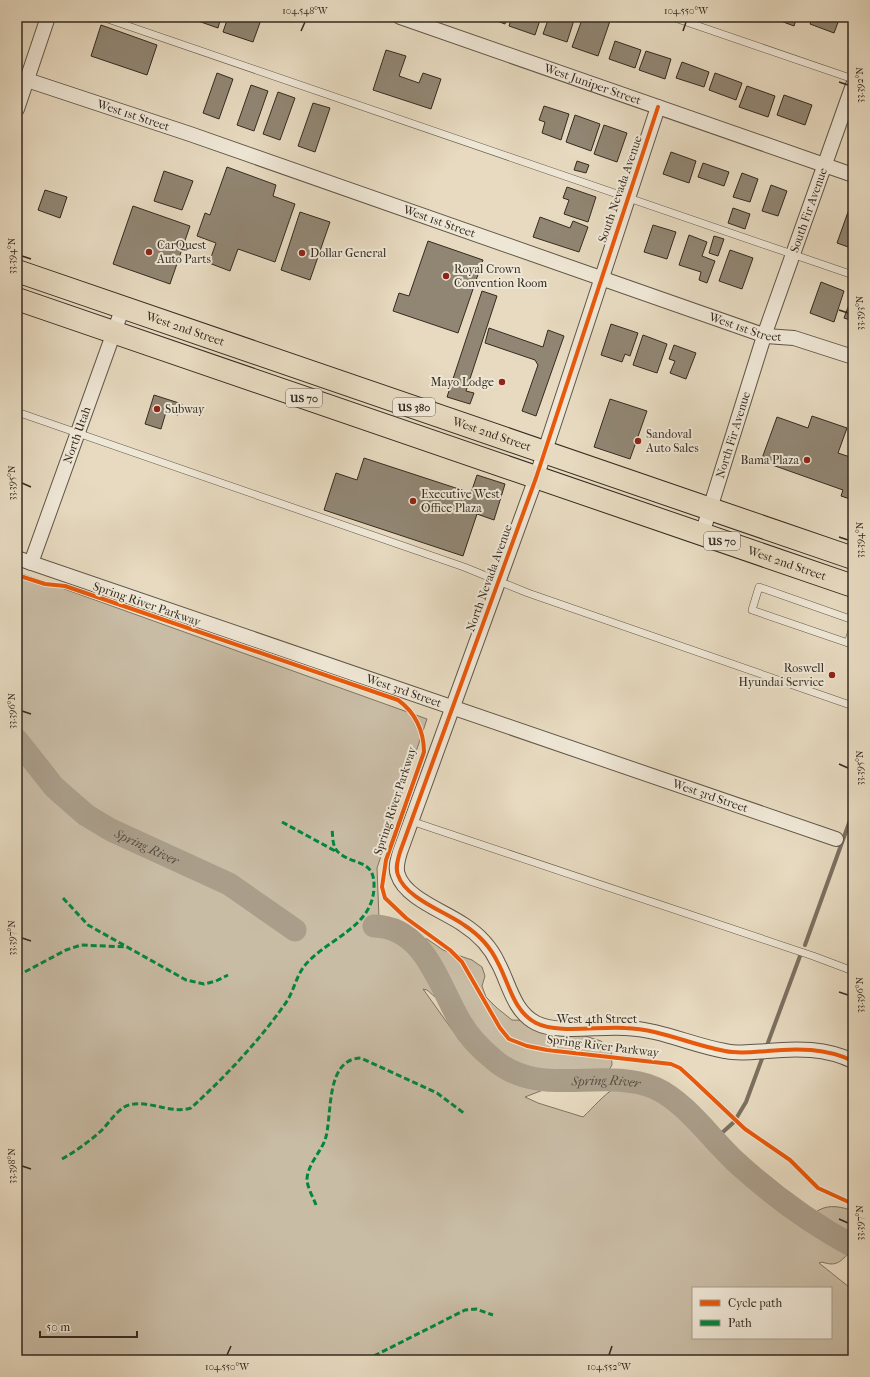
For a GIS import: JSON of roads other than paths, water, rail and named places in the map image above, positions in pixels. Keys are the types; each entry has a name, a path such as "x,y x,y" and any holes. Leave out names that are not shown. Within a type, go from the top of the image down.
{"main road":[{"name":"West 2nd Street","path":"17,271 853,558"},
{"name":"West 2nd Street","path":"17,299 853,586"}],"street":[{"path":"17,109 48,17"},
{"name":"West Juniper Street","path":"400,17 853,175"},
{"name":"West 1st Street","path":"27,80 190,134 766,336 794,338 853,357"},
{"name":"South Fir Avenue","path":"766,336 765,333 794,255 853,85"},
{"name":"South Nevada Avenue","path":"601,278 658,107"},
{"name":"North Nevada Avenue","path":"402,884 398,875 398,862 411,821 536,478 601,278"},
{"name":"North Utah","path":"31,563 115,333 123,307"},
{"name":"North Fir Avenue","path":"702,534 766,336"},
{"name":"West 3rd Street","path":"17,558 836,839"},
{"name":"West 4th Street","path":"402,884 411,893 457,920 481,939 498,962 519,1008 529,1019 542,1026 556,1029 612,1027 638,1028 675,1036 726,1051 810,1050 835,1054 853,1062"}],"lane":[{"path":"102,17 853,275"},
{"path":"672,17 853,79"},
{"path":"17,412 464,567 616,624 853,706"},
{"path":"853,620 759,587 752,610 848,643 853,627"},
{"path":"411,821 806,953 853,971"}],"waterway":[{"name":"Spring River","path":"17,740 54,787 86,815 111,830 229,884 295,930"},
{"path":"805,945 853,812"},
{"name":"Spring River","path":"374,926 391,929 406,936 418,947 437,976 461,1023 468,1033 493,1059 511,1071 530,1078 572,1081 614,1080 635,1082 655,1088 677,1102 736,1162 763,1186 792,1208 853,1246"},
{"path":"714,1140 734,1122 746,1102 800,956"}],"place":[{"name":"CarQuest Auto Parts","path":"149,252"},
{"name":"Dollar General","path":"302,253"},
{"name":"Royal Crown Convention Room","path":"446,276"},
{"name":"Mayo Lodge","path":"502,382"},
{"name":"Subway","path":"157,409"},
{"name":"Sandoval Auto Sales","path":"638,441"},
{"name":"Bama Plaza","path":"807,460"},
{"name":"Executive West Office Plaza","path":"413,501"},
{"name":"Roswell Hyundai Service","path":"832,675"}]}
